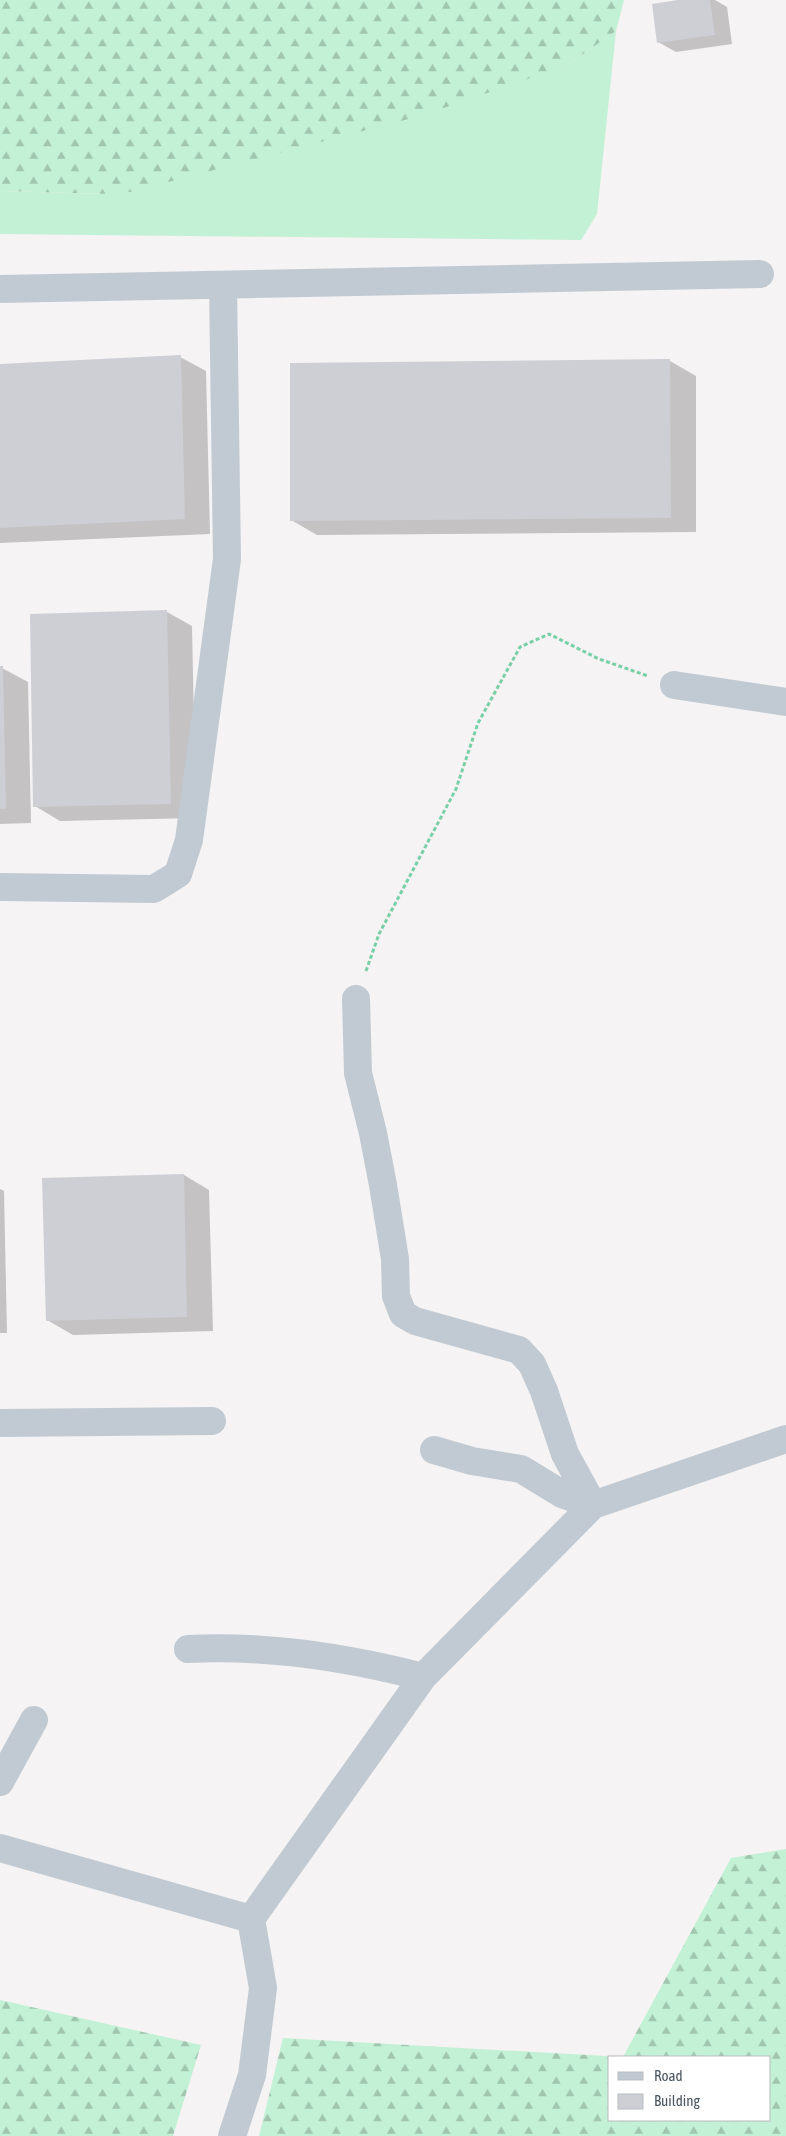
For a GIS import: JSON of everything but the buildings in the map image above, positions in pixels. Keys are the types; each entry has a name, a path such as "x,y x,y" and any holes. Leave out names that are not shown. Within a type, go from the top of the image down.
{"street":[{"path":"0,288 760,274"},
{"path":"0,887 154,888 178,874 188,840 227,559 223,285"},
{"path":"674,685 786,702"},
{"path":"356,999 358,1073 378,1159 395,1260 396,1296 403,1314 415,1320 519,1350 532,1364 544,1391 565,1454 593,1505"},
{"path":"0,1423 212,1421"},
{"path":"232,2136 252,2075 263,1988 251,1919 423,1677 593,1505 786,1439"},
{"path":"434,1450 472,1461 521,1469 562,1494 593,1505"},
{"path":"188,1649 233,1647 266,1649 384,1666 423,1677"},
{"path":"0,1782 34,1720"},
{"path":"0,1848 251,1919"}],"path":[{"path":"356,999 379,934 456,789 478,723 520,647 549,634 599,659 674,685"}],"green space":[{"path":"0,0 624,0 616,31 566,66 420,116 130,192 109,194 0,191"},
{"path":"616,31 597,214 581,240 0,234 0,191 109,194 566,66"},
{"path":"786,1849 786,2136 259,2136 283,2038 608,2056 608,2121 771,2121 771,2056 624,2056 731,1858"},
{"path":"0,2000 201,2045 173,2136 0,2136"}]}
